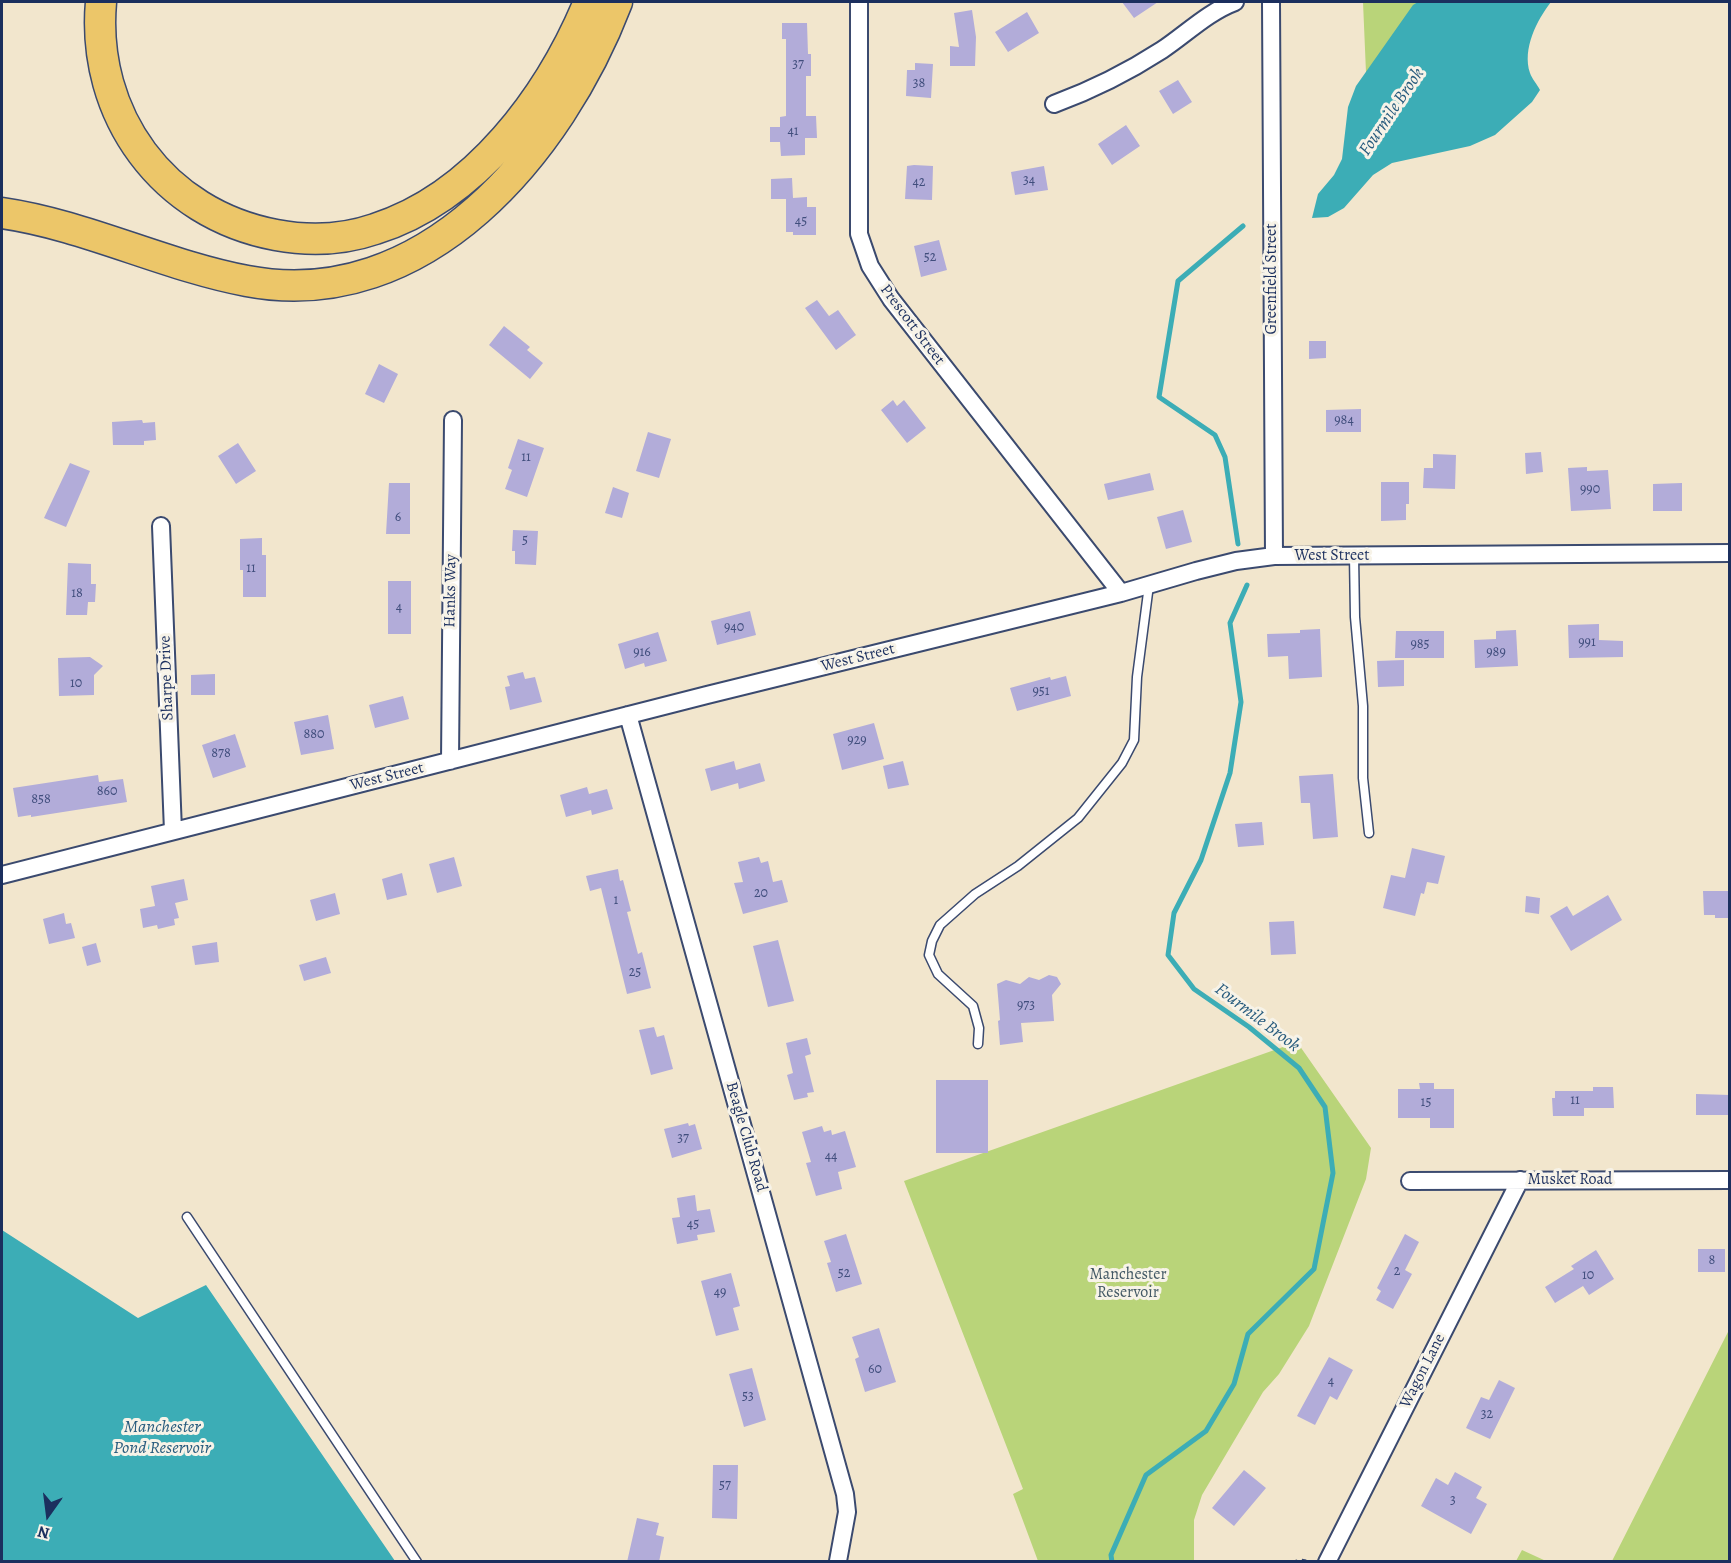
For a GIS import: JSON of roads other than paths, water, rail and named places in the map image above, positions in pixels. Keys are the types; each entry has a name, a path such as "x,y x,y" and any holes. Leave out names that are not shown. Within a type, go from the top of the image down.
{"highway":[{"path":"101,2 100,51 109,88 127,130 157,171 190,200 227,220 267,233 315,238 361,233 396,221 442,195 468,174 506,138 547,84 569,45 589,2"},
{"path":"2,213 59,226 216,273 256,282 314,285 373,273 410,257 437,241 475,211 509,179 542,140 580,84 599,47 617,2"}],"street":[{"name":"Prescott Street","path":"859,2 859,234 870,266 891,299 1121,593"},
{"path":"1054,104 1094,89 1162,50 1221,7 1235,2"},
{"name":"Greenfield Street","path":"1270,2 1274,556"},
{"name":"Hanks Way","path":"450,761 453,420"},
{"name":"Sharpe Drive","path":"161,526 173,831"},
{"name":"West Street","path":"2,874 1121,593 1236,561 1274,556 1730,553"},
{"name":"Beagle Club Road","path":"628,715 845,1494 847,1512 839,1561"},
{"name":"Musket Road","path":"1410,1180 1730,1180"},
{"name":"Wagon Lane","path":"1326,1562 1520,1180"}],"lane":[{"path":"1354,555 1355,617 1363,706 1363,778 1369,833"},
{"path":"978,1044 979,1028 973,1006 938,974 929,955 932,941 940,925 975,894 1018,866 1078,818 1122,763 1134,740 1137,677 1149,585"},
{"path":"187,1217 417,1562"}],"water":[{"path":"1418,2 1551,2 1536,26 1529,45 1530,73 1540,90 1532,102 1495,135 1470,146 1392,163 1373,175 1344,208 1328,217 1312,218 1318,194 1334,175 1342,159 1348,107 1356,86 1413,5"},
{"name":"Manchester Pond Reservoir","path":"2,1230 138,1318 206,1285 395,1561 2,1561"}],"waterway":[{"name":"Fourmile Brook","path":"1238,544 1225,457 1215,435 1159,397 1178,281 1243,226"},
{"name":"Fourmile Brook","path":"1112,1562 1111,1555 1146,1475 1206,1431 1234,1384 1248,1334 1314,1269 1333,1173 1325,1107 1299,1068 1249,1027 1194,989 1168,955 1174,913 1201,860 1230,773 1241,702 1230,623 1247,585"}],"park label":[{"name":"Manchester Reservoir","path":"1128,1284"}]}
